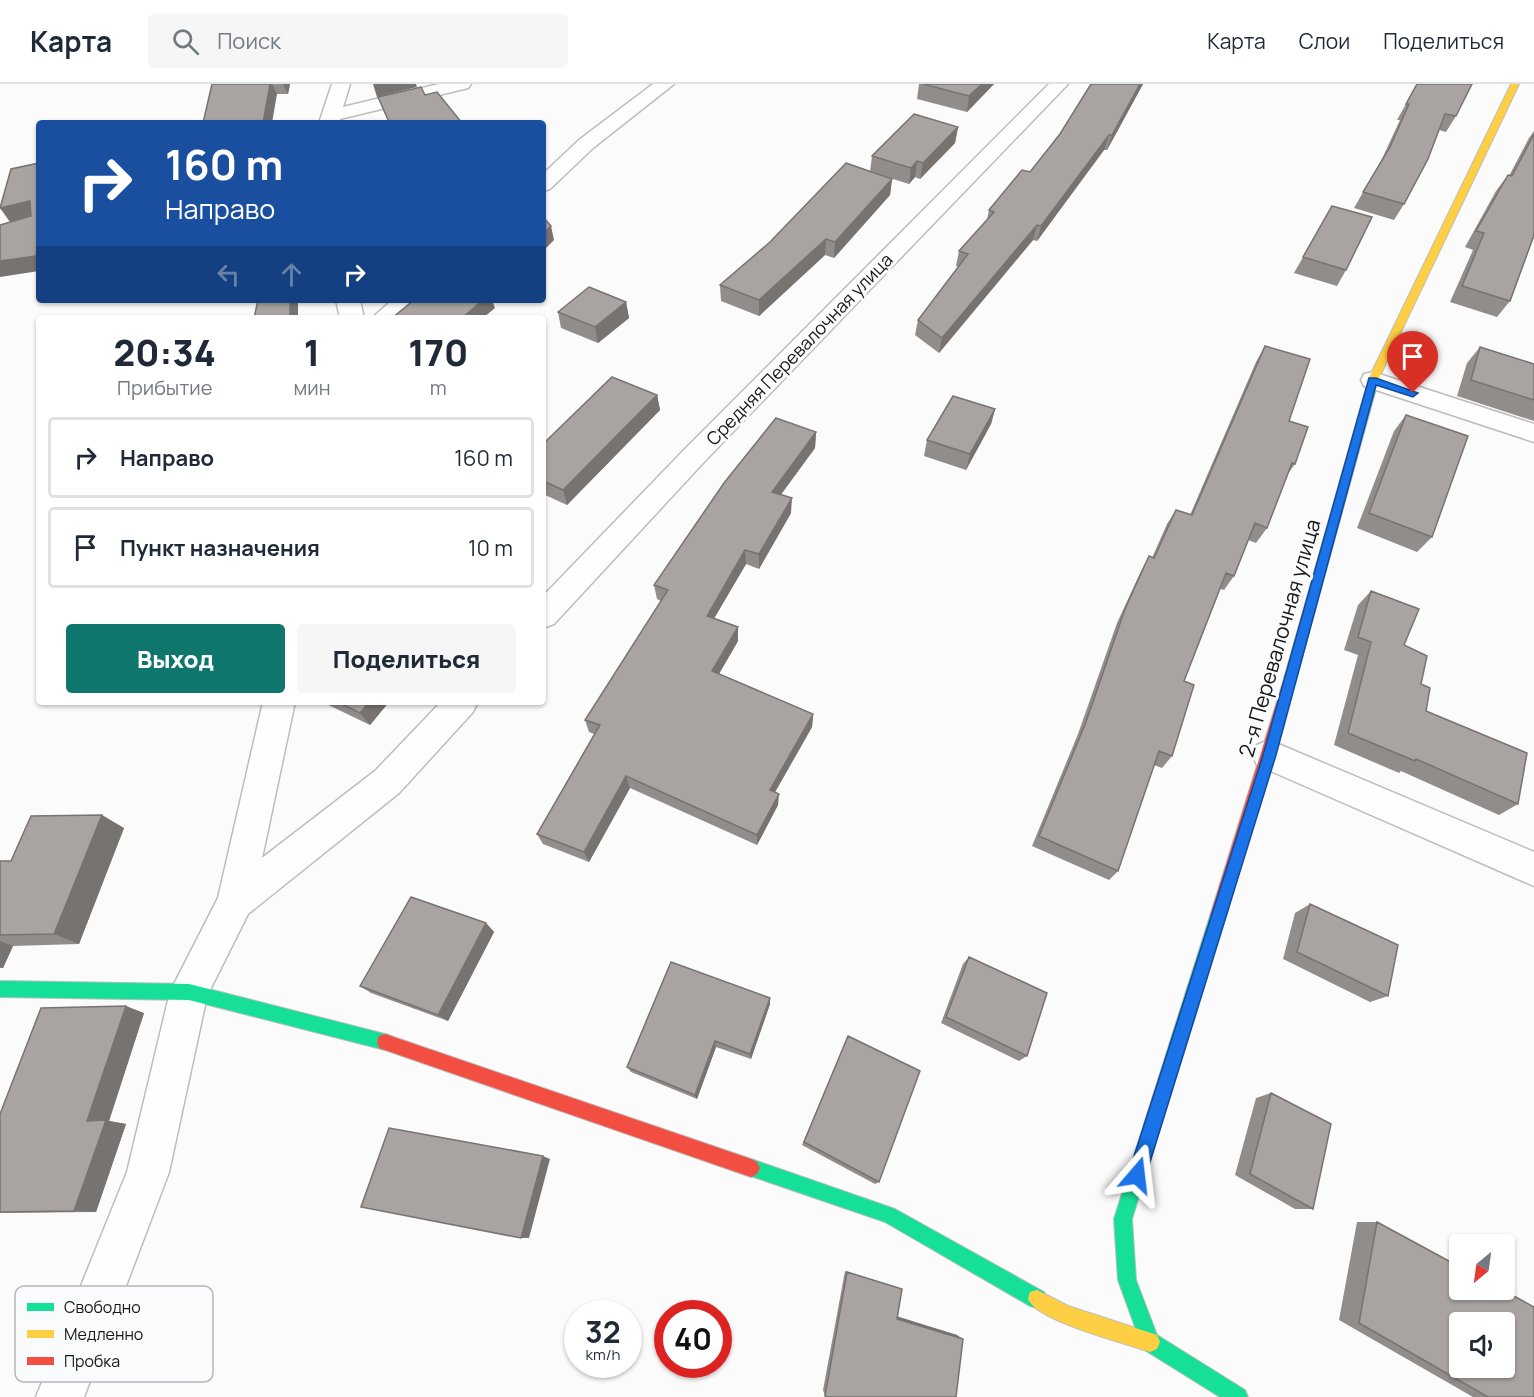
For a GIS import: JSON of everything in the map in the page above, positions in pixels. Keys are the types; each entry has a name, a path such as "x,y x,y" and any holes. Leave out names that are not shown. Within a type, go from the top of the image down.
{"street":[{"path":"330,119 341,84"},
{"path":"330,119 462,84"},
{"path":"546,182 586,144 665,84"},
{"name":"Средняя Перевалочная улица","path":"546,613 694,456 1059,84"},
{"name":"2-я Перевалочная улица","path":"1150,1342 1127,1280 1123,1219 1269,755 1373,380 1515,84"},
{"path":"388,315 402,303"},
{"path":"1373,380 1534,433"},
{"path":"103,1286 148,1172 189,992 235,902 278,705"},
{"path":"235,902 387,782 459,705"},
{"path":"1269,755 1534,869"},
{"path":"0,989 189,992 364,1035 890,1215 1064,1314 1150,1342 1238,1397"},
{"path":"60,1397 66,1382"}],"building":[{"path":"212,84 270,84 264,120 204,120"},
{"path":"923,84 982,84 969,96"},
{"path":"1091,84 1140,84 1112,135 1109,135 1041,226 1037,225 942,338 918,320 968,254 959,251 994,212 989,210 1022,170 1030,172 1060,134"},
{"path":"1417,84 1472,84 1456,116 1445,114 1428,159 1404,204 1363,192 1390,147 1409,104 1406,104"},
{"path":"421,87 425,95 437,92 460,120 388,120 378,97"},
{"path":"914,114 958,127 923,163 917,161 911,168 872,156"},
{"path":"1534,134 1534,235 1510,301 1462,286 1484,233 1476,231 1508,175 1512,176"},
{"path":"846,163 892,179 835,242 826,239 759,300 720,285 770,242"},
{"path":"36,164 36,256 0,261 0,225 31,216 30,201 0,208 11,169"},
{"path":"1332,206 1372,217 1346,270 1303,257"},
{"path":"546,220 551,226 546,230"},
{"path":"589,287 626,302 595,327 558,312"},
{"path":"257,303 290,303 290,315 255,315"},
{"path":"410,303 480,303 466,315 396,315"},
{"path":"1265,346 1310,359 1289,421 1308,427 1295,464 1292,463 1267,528 1255,523 1234,576 1226,573 1184,681 1194,685 1172,756 1159,751 1118,871 1039,836 1086,722 1125,609 1149,556 1154,558 1176,510 1192,515"},
{"path":"1480,347 1534,364 1534,400 1471,380"},
{"path":"612,377 657,395 563,490 546,482 546,441"},
{"path":"953,396 995,409 970,454 927,440"},
{"path":"1406,415 1468,436 1432,537 1369,513"},
{"path":"776,418 816,432 772,492 792,498 759,554 745,550 707,616 738,627 712,671 813,714 770,790 779,794 757,835 626,776 584,852 537,834 600,725 585,720 668,590 654,585 724,483"},
{"path":"1371,591 1419,609 1404,645 1427,656 1421,684 1430,688 1426,711 1527,753 1518,804 1416,759 1415,761 1348,733 1371,642 1358,637"},
{"path":"344,705 367,705 360,713"},
{"path":"102,815 54,934 0,935 0,861 11,861 31,816"},
{"path":"411,897 486,923 438,1015 360,986"},
{"path":"1310,904 1398,945 1388,996 1297,952"},
{"path":"969,957 1047,993 1027,1056 946,1017"},
{"path":"671,962 770,998 750,1054 715,1041 695,1095 627,1067"},
{"path":"126,1006 87,1121 106,1120 74,1211 0,1212 0,1114 41,1008"},
{"path":"848,1036 920,1071 879,1182 804,1142"},
{"path":"1271,1093 1331,1124 1313,1209 1250,1174"},
{"path":"389,1128 543,1156 521,1238 361,1207"},
{"path":"1377,1222 1449,1261 1449,1300 1515,1300 1515,1297 1534,1307 1534,1397 1488,1397 1455,1378 1515,1378 1515,1312 1449,1312 1449,1375 1359,1323"},
{"path":"847,1272 902,1289 897,1319 963,1339 956,1397 825,1396"}],"traffic: fast":[{"path":"1290,679 1374,378"},
{"path":"1218,916 1123,1219 1127,1280 1150,1342 1238,1397"},
{"path":"0,989 189,992 385,1042"},
{"path":"751,1168 889,1215 1037,1299"}],"traffic: slow":[{"path":"1374,378 1515,84"},
{"path":"1037,1299 1064,1314 1150,1342"}],"traffic: jam":[{"path":"1218,916 1290,679"},
{"path":"385,1042 751,1168"}],"route":[{"path":"1137,1175 1269,755 1373,380 1413,393"}]}
